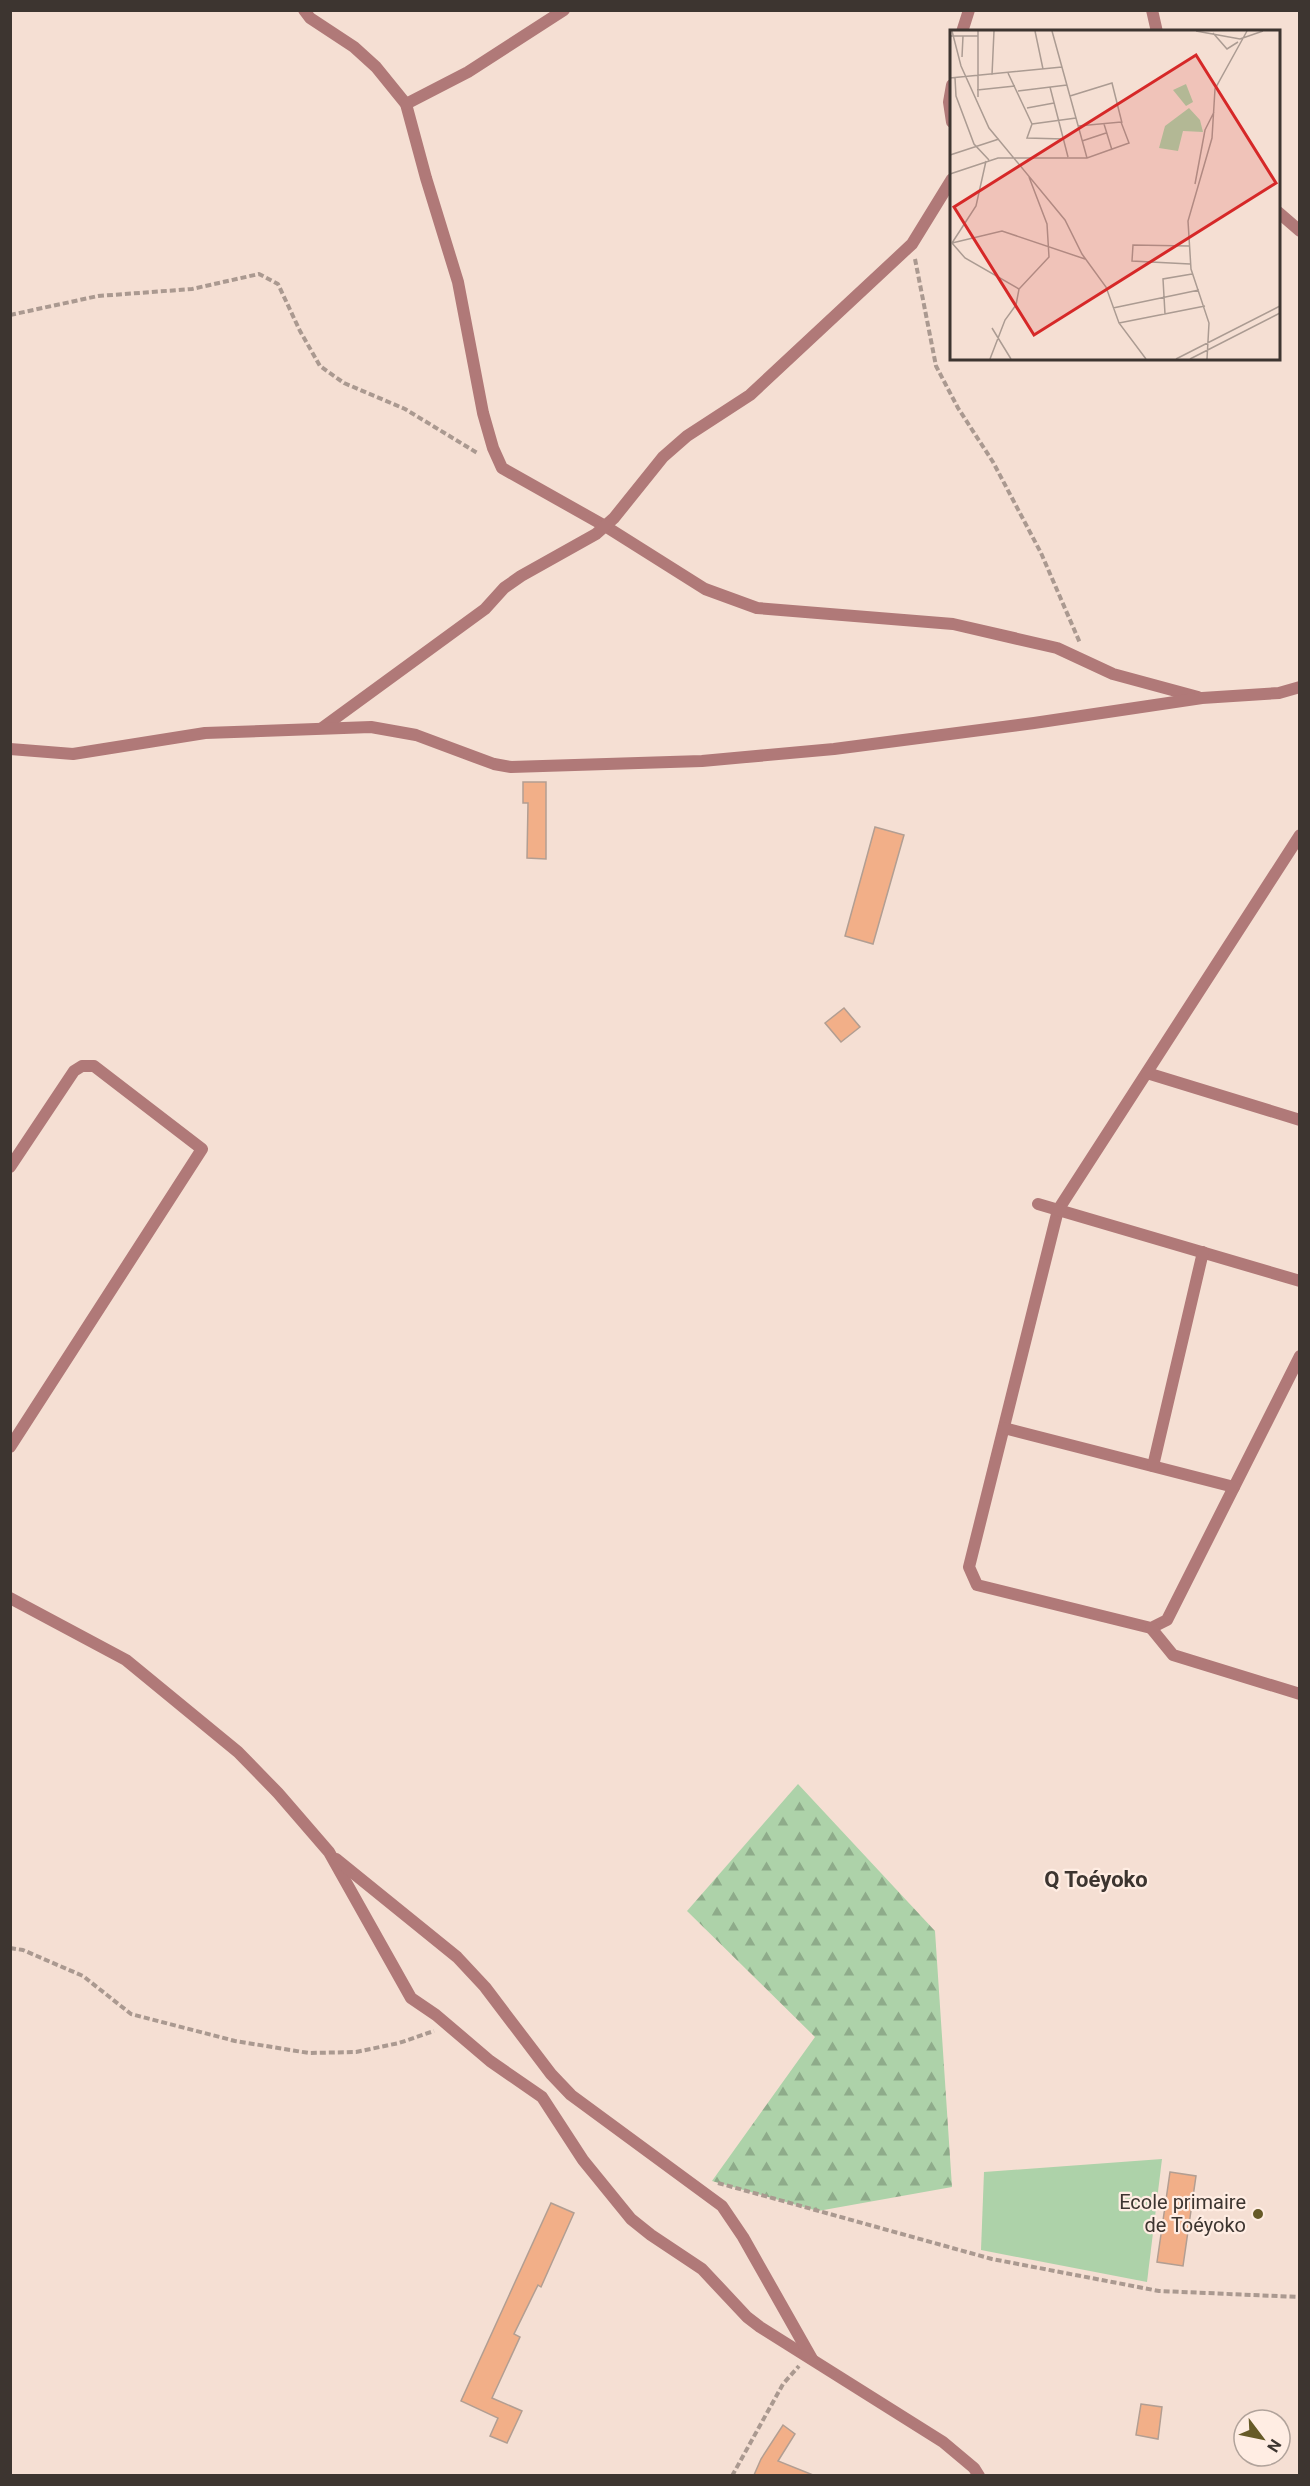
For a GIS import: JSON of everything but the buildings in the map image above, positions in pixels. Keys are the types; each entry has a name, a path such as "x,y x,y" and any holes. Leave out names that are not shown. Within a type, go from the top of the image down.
{"street":[{"path":"304,10 310,18 354,47 376,67 406,104 458,282 483,413 493,448 502,468 605,526 705,588 757,608 953,624 1057,648 1113,674 1202,698"},
{"path":"406,104 468,72 564,10"},
{"path":"963,30 969,10"},
{"path":"1152,10 1156,30"},
{"path":"950,94 950,112"},
{"path":"321,728 485,609 504,588 596,534 614,518 663,457 687,436 750,395 912,244 950,181"},
{"path":"1280,214 1299,231"},
{"path":"10,749 73,754 205,733 371,727 416,735 494,765 511,767 669,762 834,749 1202,698 1279,693 1299,687"},
{"path":"1299,835 1058,1210 969,1567 977,1585 1151,1628 1173,1655 1299,1694"},
{"path":"10,1167 74,1071 82,1066 94,1066 202,1149 10,1447"},
{"path":"1147,1073 1299,1120"},
{"path":"1038,1204 1299,1281"},
{"path":"1153,1466 1203,1252"},
{"path":"1151,1628 1167,1620 1299,1356"},
{"path":"1004,1428 1234,1487"},
{"path":"10,1598 126,1660 238,1752 278,1793 329,1852 457,1957 485,1987 551,2074 571,2095 722,2206 743,2237 814,2361"},
{"path":"329,1852 411,1998 449,2026 490,2061 542,2097 583,2160 631,2219 702,2269 747,2317 760,2327 943,2442 979,2475"}],"path":[{"path":"912,244 936,366 958,408 993,462 1041,553 1077,632 1086,662"},
{"path":"10,315 98,296 192,289 259,274 278,284 300,331 320,366 344,383 405,409 502,468"},
{"path":"10,1948 23,1950 83,1976 131,2014 235,2041 309,2053 356,2052 399,2043 449,2026"},
{"path":"712,2181 992,2259 1159,2291 1299,2297"},
{"path":"732,2475 783,2384 799,2366 814,2361"}],"green space":[{"path":"798,1784 935,1931 952,2187 818,2211 712,2181 815,2037 687,1911"},
{"path":"1162,2159 1147,2282 981,2250 984,2172"}],"place":[{"name":"Ecole primaire de Toéyoko","path":"1258,2214"}],"district":[{"name":"Q Toéyoko","path":"1096,1879"}]}
